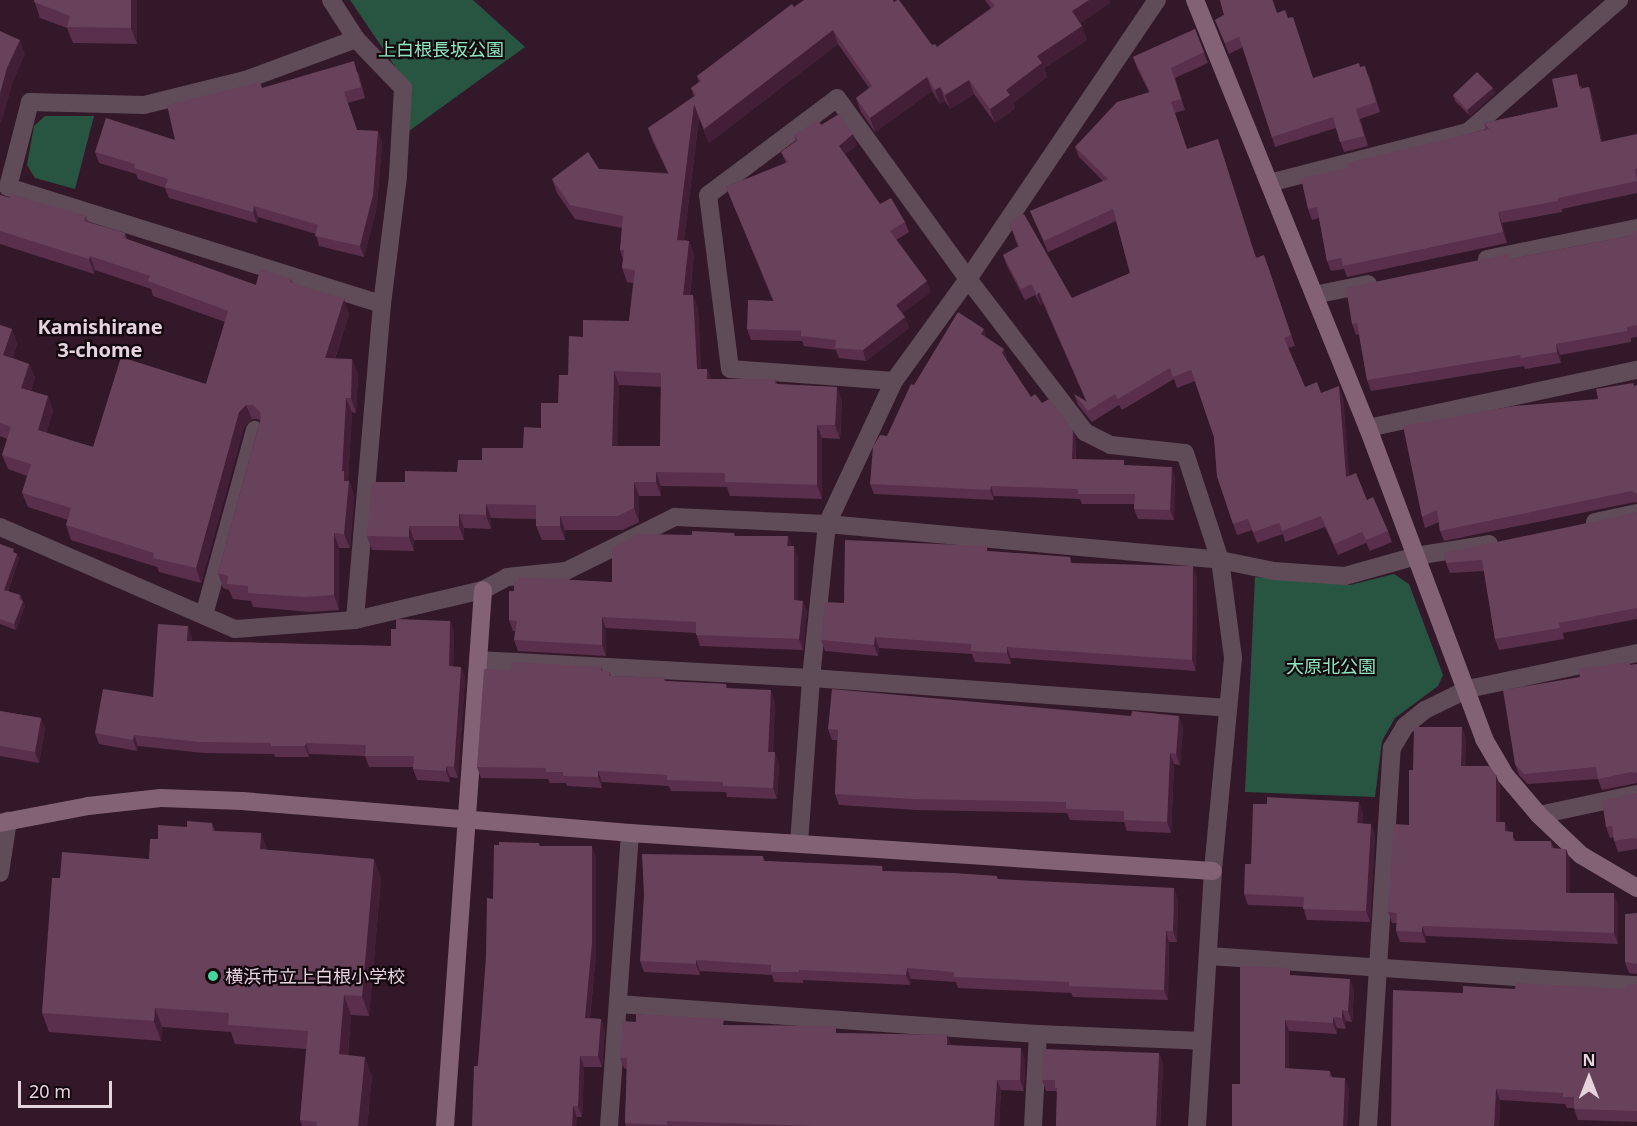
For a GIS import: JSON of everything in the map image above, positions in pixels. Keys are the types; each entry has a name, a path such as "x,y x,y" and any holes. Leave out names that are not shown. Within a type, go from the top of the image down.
{"street":[{"path":"331,0 356,39 403,88 398,176 382,304 355,620"},
{"path":"799,843 811,678 827,524 894,381 968,279 1157,0"},
{"path":"1195,0 1368,428 1490,748 1505,775 1539,815 1581,855 1637,888"},
{"path":"1269,183 1468,132 1619,0"},
{"path":"356,39 245,80 144,105 30,102 8,187 382,304"},
{"path":"894,381 730,369 708,195 837,98 968,279 1085,432 1111,445 1185,453 1220,560 1233,658 1213,871 1197,1126"},
{"path":"1464,264 1637,228"},
{"path":"1314,296 1384,281"},
{"path":"1368,428 1637,370"},
{"path":"204,615 255,430"},
{"path":"1574,526 1637,513"},
{"path":"0,527 234,629 355,620 483,590 507,577 566,571 675,517 827,524 1220,560 1274,572 1345,576 1416,556 1507,540"},
{"path":"444,1126 483,590"},
{"path":"1368,1126 1392,748 1405,726 1425,710 1468,689 1637,653"},
{"path":"478,660 811,678 1228,708"},
{"path":"1539,815 1637,794"},
{"path":"0,873 4,822 88,806 161,798 242,801 630,833 1213,871"},
{"path":"609,1126 630,833"},
{"path":"1209,956 1637,985"},
{"path":"618,1004 1038,1034 1202,1041"},
{"path":"1032,1126 1038,1034"}],"green space":[{"name":"上白根長坂公園","path":"350,0 473,0 525,47 409,131 409,87"},
{"path":"45,116 94,116 75,189 35,178 27,165 34,126"},
{"name":"大原北公園","path":"1394,574 1409,584 1443,675 1438,686 1395,718 1382,741 1375,797 1245,792 1255,577 1350,585"}],"building":[{"path":"34,0 131,0 131,28 67,27 70,16 34,2"},
{"path":"804,0 893,0 894,2 899,0 932,45 935,44 937,47 995,6 990,0 1089,0 1072,11 1082,26 1037,56 1042,63 1006,90 1010,95 990,109 969,80 945,95 940,87 935,90 927,77 870,118 856,98 872,86 833,30 704,129 694,104 677,240 689,241 683,295 693,295 697,369 707,369 707,379 775,379 775,384 837,387 835,425 817,425 817,485 725,482 725,473 656,472 656,482 634,482 634,508 618,516 560,516 560,526 536,526 536,505 486,504 486,515 459,514 459,526 409,526 409,537 367,536 372,482 405,482 405,471 457,472 458,460 482,460 482,448 523,448 524,427 541,428 541,403 558,403 559,375 568,375 569,336 583,337 583,320 629,321 635,270 622,268 624,250 620,250 623,216 570,205 552,179 588,152 599,169 669,174 648,128 696,95 691,88 701,81 697,76 792,4 794,7","holes":["614,371 661,373 660,446 612,446"]},
{"path":"1220,0 1272,0 1277,13 1285,10 1288,18 1293,17 1313,78 1359,63 1360,67 1365,66 1376,102 1356,109 1364,136 1340,142 1333,117 1272,137 1239,37 1225,43 1215,20 1224,15"},
{"path":"1195,29 1204,52 1171,68 1181,99 1171,102 1187,149 1218,139 1256,258 1264,255 1291,335 1284,338 1305,387 1317,382 1321,393 1339,386 1346,477 1356,473 1367,500 1373,497 1388,531 1366,540 1362,532 1334,544 1321,516 1282,531 1279,523 1253,532 1248,519 1233,524 1217,476 1214,437 1191,370 1173,377 1170,368 1118,399 1115,394 1088,411 1074,394 1087,402 1039,292 1037,295 1031,284 1021,289 1003,255 1019,246 1009,222 1024,214 1072,298 1130,273 1113,209 1044,241 1030,211 1108,179 1075,147 1117,102 1150,92 1133,57"},
{"path":"0,31 20,40 7,68 0,94"},
{"path":"354,61 361,87 344,92 357,130 378,131 373,195 360,246 315,236 318,225 254,206 253,212 165,187 168,179 134,168 135,164 95,152 106,118 175,140 167,105 260,82 262,88"},
{"path":"1477,72 1493,88 1467,110 1453,95"},
{"path":"1577,74 1580,89 1589,87 1601,142 1637,134 1637,169 1635,169 1637,181 1558,198 1558,201 1498,212 1503,232 1343,266 1341,258 1327,261 1317,207 1308,209 1301,178 1349,168 1347,163 1489,129 1484,123 1558,107 1552,79"},
{"path":"839,114 853,134 839,146 880,204 891,198 905,222 890,231 927,281 896,305 905,317 863,350 835,348 836,340 801,336 801,331 747,329 748,300 774,301 726,187 788,162 781,152 798,140 794,135 818,120 821,125"},
{"path":"11,194 86,216 84,221 125,233 124,238 256,285 260,269 291,279 290,282 344,299 325,358 352,359 351,398 346,398 342,471 344,471 344,481 349,481 344,534 334,533 334,595 305,597 248,593 248,586 227,584 228,576 218,573 261,418 260,412 253,405 246,405 239,412 196,568 153,558 154,553 66,525 71,508 22,493 31,464 2,455 11,427 0,423 0,325 12,329 3,355 29,364 21,388 48,396 38,430 93,447 121,357 206,384 228,311 148,281 150,276 90,256 89,259 0,231 0,195 10,198"},
{"path":"1634,231 1637,231 1637,325 1627,327 1627,331 1556,344 1557,352 1521,358 1520,355 1367,380 1357,323 1352,324 1346,288 1508,254 1510,259 1634,235"},
{"path":"958,312 984,329 981,334 1004,349 1002,353 1031,397 1035,394 1042,403 1049,399 1073,430 1072,459 1124,460 1124,465 1172,467 1170,510 1134,509 1135,494 1078,494 1078,489 991,486 990,490 870,484 873,447 880,435 887,436 911,384 914,385"},
{"path":"1633,383 1634,386 1637,385 1637,494 1631,491 1440,531 1437,510 1422,517 1403,426 1514,406 1598,399 1596,389"},
{"path":"1637,512 1637,608 1559,623 1560,628 1495,639 1482,560 1446,563 1444,553"},
{"path":"692,531 734,533 734,536 788,536 787,546 794,546 794,600 803,601 799,639 696,635 696,622 602,617 602,645 514,640 517,621 509,620 509,591 514,591 514,581 518,581 518,577 612,582 612,548 640,534 692,535"},
{"path":"845,540 987,546 987,551 1070,557 1070,563 1193,566 1192,660 1007,647 1007,653 971,651 971,644 875,637 874,645 821,640 825,602 844,603"},
{"path":"0,544 14,549 13,552 17,554 4,590 20,595 19,599 23,601 14,624 0,619"},
{"path":"396,619 450,621 449,666 461,667 454,767 446,766 446,771 413,769 414,756 365,756 366,745 306,743 305,746 271,746 271,743 199,742 134,735 133,740 95,733 103,689 153,697 158,624 188,626 187,641 391,646 391,629 396,629"},
{"path":"512,662 601,667 601,671 609,671 609,676 664,678 664,681 726,684 726,688 771,690 768,752 775,752 773,788 723,786 723,782 667,780 667,775 598,771 598,777 563,776 563,772 546,772 546,768 477,767 484,669 511,670"},
{"path":"1629,662 1630,665 1637,664 1637,773 1631,772 1598,779 1596,767 1524,774 1515,764 1503,690 1580,677 1578,669"},
{"path":"832,689 1131,716 1132,711 1179,716 1176,754 1170,753 1167,822 1124,820 1124,811 1066,809 1066,802 912,799 835,794 838,730 828,729"},
{"path":"0,711 41,718 35,752 0,746"},
{"path":"1414,727 1462,727 1461,766 1489,766 1496,775 1496,822 1505,822 1505,831 1513,832 1513,841 1551,841 1551,848 1566,849 1566,893 1614,893 1614,933 1422,926 1422,932 1396,931 1397,913 1388,912 1394,824 1409,825 1409,770 1413,770"},
{"path":"1637,793 1637,839 1614,841 1612,826 1606,827 1602,801"},
{"path":"1267,797 1359,802 1357,823 1371,824 1366,911 1303,909 1304,897 1244,894 1245,864 1251,864 1253,804 1267,804"},
{"path":"187,821 212,823 212,831 261,833 260,849 374,859 362,996 344,995 339,1054 365,1057 358,1126 316,1126 317,1122 300,1120 308,1031 228,1025 229,1013 155,1008 154,1021 42,1013 52,878 60,878 62,852 149,859 150,839 158,839 158,825 187,827"},
{"path":"499,842 539,843 539,846 592,846 592,943 585,1018 601,1019 598,1056 580,1056 578,1106 573,1106 572,1126 472,1126 474,1066 478,1066 486,956 487,898 493,899 494,845 499,845"},
{"path":"642,854 763,856 763,861 882,866 882,871 954,873 997,876 997,879 1174,888 1173,931 1166,931 1164,990 1069,986 1069,982 954,977 954,972 907,968 906,975 799,970 799,972 771,972 771,965 696,960 696,964 640,961 644,894"},
{"path":"1637,913 1637,964 1625,962 1625,914"},
{"path":"1240,966 1290,968 1290,975 1350,979 1348,1011 1342,1010 1342,1018 1333,1017 1333,1023 1285,1020 1285,1068 1330,1071 1329,1077 1345,1078 1343,1126 1232,1126 1232,1084 1240,1084"},
{"path":"1516,983 1625,989 1625,985 1637,984 1637,1111 1574,1109 1574,1097 1563,1097 1563,1093 1496,1089 1494,1126 1391,1126 1393,990 1463,993 1463,986 1515,989"},
{"path":"636,1014 724,1019 723,1025 836,1026 836,1033 947,1035 947,1045 1021,1048 1020,1080 997,1080 994,1126 815,1126 667,1121 667,1125 625,1123 627,1058 620,1058 623,1021 636,1022"},
{"path":"1044,1049 1159,1053 1156,1126 1056,1126 1057,1088 1055,1088 1055,1080 1042,1080"}],"place":[{"name":"横浜市立上白根小学校","path":"213,976"}],"district":[{"name":"Kamishirane 3-chome","path":"100,338"}]}
